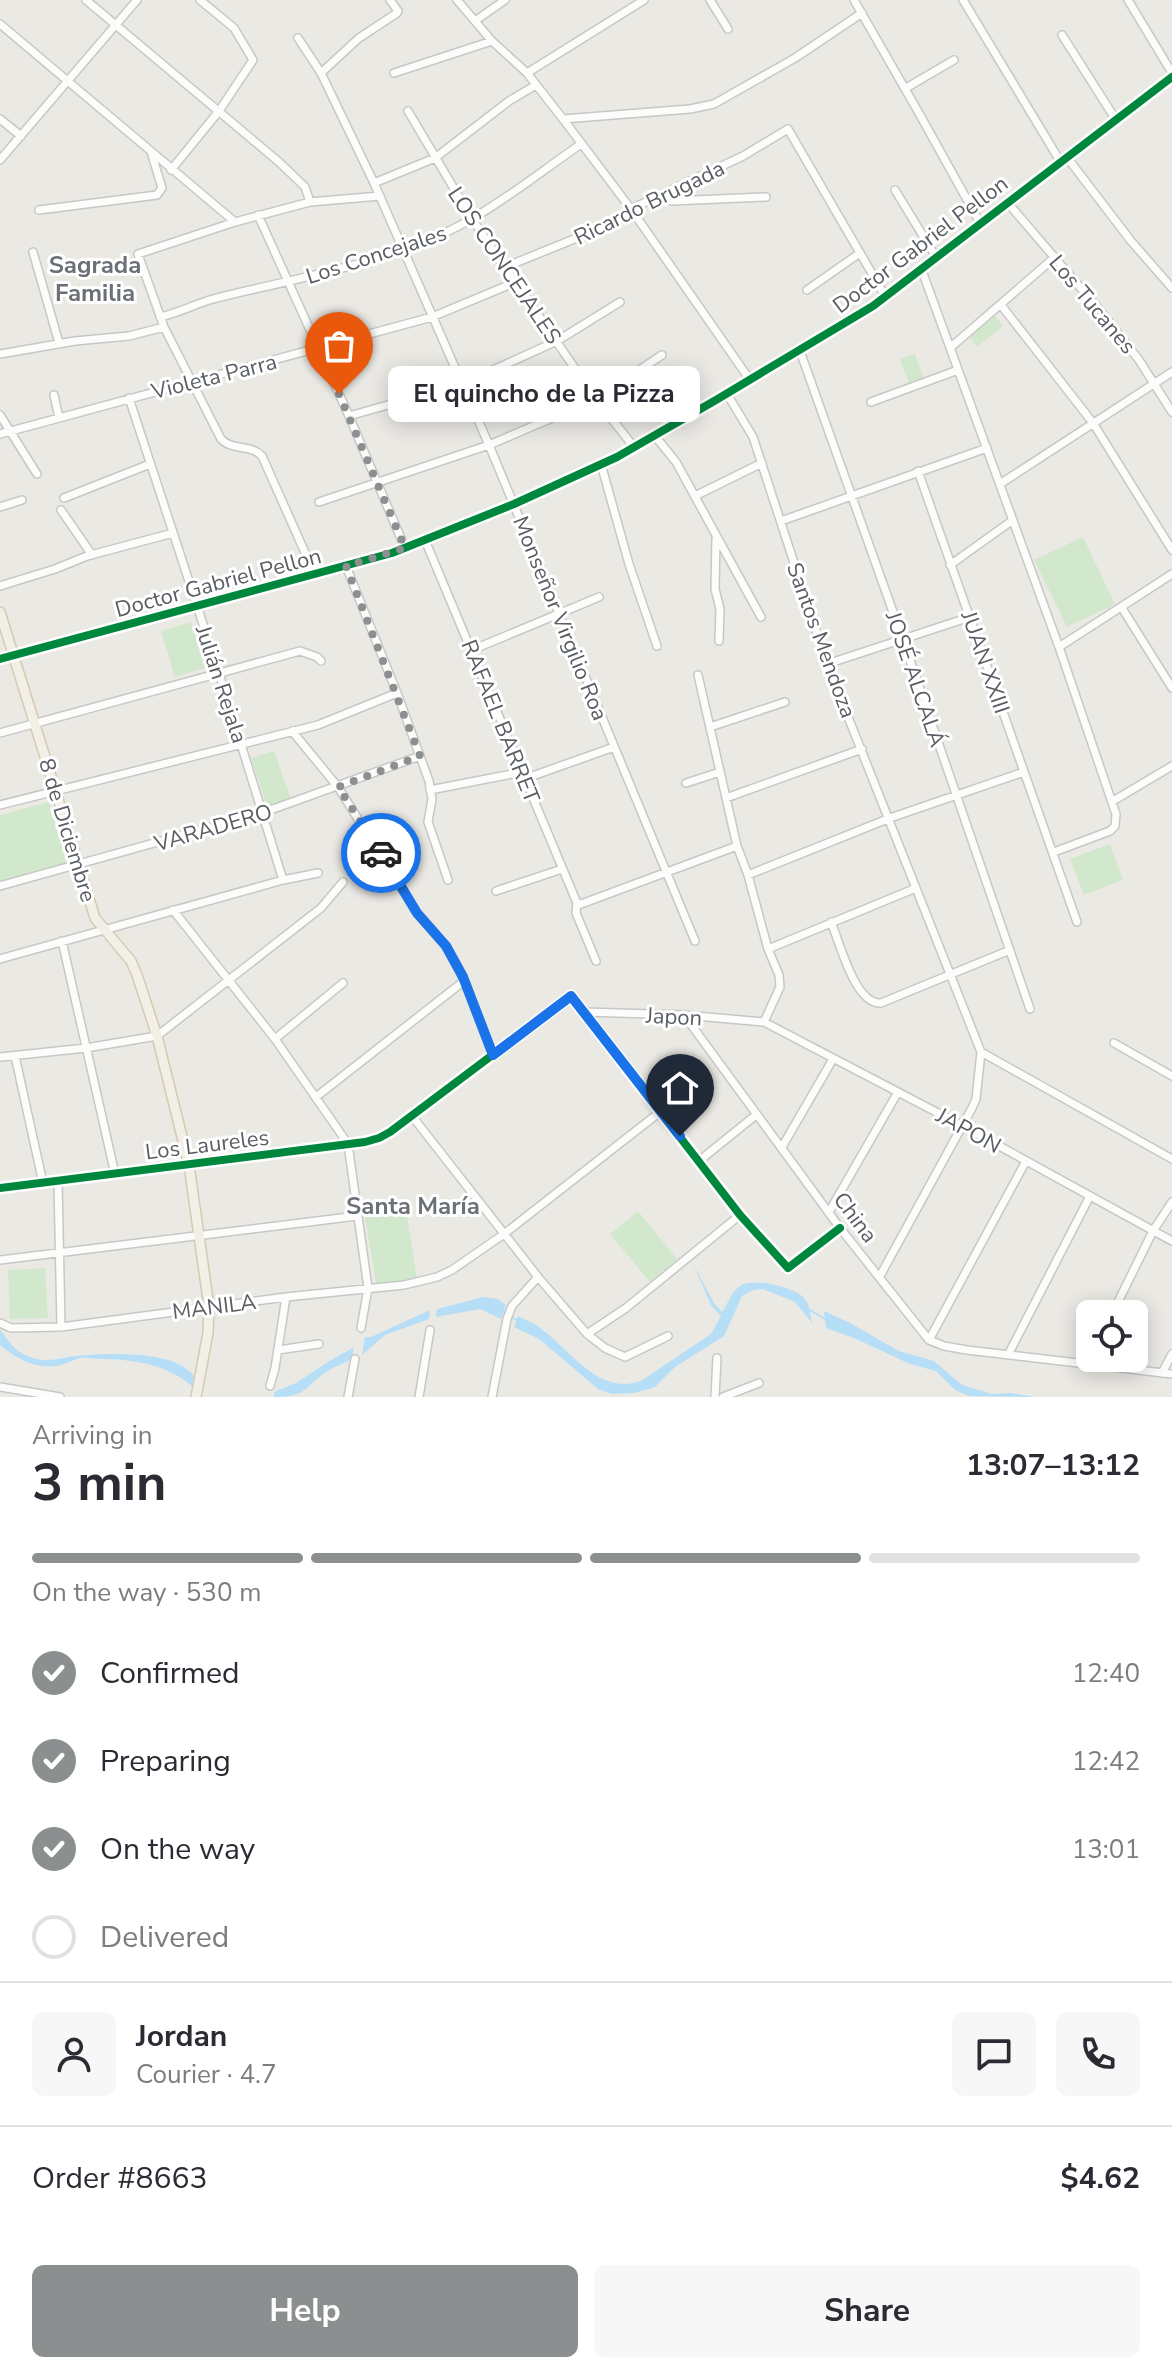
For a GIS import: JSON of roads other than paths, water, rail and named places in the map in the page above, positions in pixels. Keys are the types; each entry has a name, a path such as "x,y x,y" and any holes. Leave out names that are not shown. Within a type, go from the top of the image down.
{"main road":[{"name":"8 de Diciembre","path":"0,612 95,918 131,961 157,1036 189,1165 209,1307 208,1333 196,1397"}],"street":[{"path":"86,0 297,178 305,187 310,202"},
{"path":"0,160 137,0"},
{"path":"171,170 219,111 253,58 234,28 200,0"},
{"path":"321,73 359,38 397,13 390,0"},
{"path":"457,0 492,41 527,73 563,119 631,209 750,380"},
{"path":"475,21 505,0"},
{"path":"527,73 644,0"},
{"path":"710,0 728,29"},
{"path":"854,0 980,223"},
{"path":"963,0 1063,159 1172,288"},
{"path":"1128,0 1172,75"},
{"path":"563,119 690,109 714,104 795,58 862,13"},
{"path":"0,24 235,222"},
{"path":"1062,35 1116,120"},
{"name":"Monseñor Virgilio Roa","path":"298,38 321,73 380,196 514,504 695,941"},
{"path":"394,73 492,41"},
{"path":"906,88 954,60"},
{"name":"Doctor Gabriel Pellon","path":"0,659 405,548 514,504 601,464 800,351 885,296 1172,75"},
{"path":"374,183 435,158 509,101 536,85"},
{"name":"LOS CONCEJALES","path":"408,111 472,219 596,399 634,447"},
{"path":"0,119 21,136"},
{"name":"Ricardo Brugada","path":"505,267 604,227 631,209 743,156 788,129 860,253"},
{"name":"Los Concejales","path":"160,317 212,300 403,250 472,219 581,144"},
{"path":"39,210 157,195 162,188 152,154"},
{"path":"895,190 936,257"},
{"path":"315,575 262,456 257,451 226,444 221,439 164,327 137,257 139,252 258,215 310,202 380,196"},
{"path":"659,196 672,201 766,197"},
{"name":"Los Tucanes","path":"1007,202 1103,314 1172,412"},
{"path":"258,215 405,548"},
{"path":"33,252 59,343"},
{"path":"807,290 860,253 885,296"},
{"path":"951,347 1055,257"},
{"path":"921,268 1113,801 1117,821 1113,829 1054,852"},
{"name":"Violeta Parra","path":"0,434 432,317 516,282"},
{"path":"349,416 462,384 557,341 620,302"},
{"path":"1001,305 1093,423 1172,550"},
{"path":"0,354 59,343 129,336 164,327"},
{"name":"JOSÉ ALCALÁ","path":"800,351 1030,1009"},
{"path":"319,502 489,445 596,399 662,355"},
{"path":"871,402 958,370"},
{"path":"1000,484 1172,372"},
{"name":"Santos Mendoza","path":"727,394 753,437 827,664 981,1052"},
{"path":"54,395 59,418"},
{"name":"Julián Rejala","path":"129,398 198,606 283,880"},
{"path":"0,415 37,474"},
{"path":"655,436 676,462 761,617"},
{"path":"781,521 987,448"},
{"path":"695,496 762,463"},
{"path":"64,498 150,464"},
{"path":"601,464 629,564 657,646"},
{"name":"JUAN XXIII","path":"918,471 1077,922"},
{"path":"0,507 22,500"},
{"path":"61,510 92,555"},
{"path":"950,565 1013,520"},
{"path":"0,586 92,555 173,533"},
{"path":"716,535 715,589 720,609 719,641"},
{"name":"RAFAEL BARRET","path":"425,540 577,903 576,913 596,961"},
{"path":"346,566 420,756 432,799 428,822 448,880"},
{"path":"1059,647 1172,574"},
{"path":"472,650 599,597"},
{"path":"1122,608 1172,688"},
{"path":"827,664 970,617"},
{"path":"0,733 300,651 321,661"},
{"path":"698,675 737,846 768,949 779,975 780,987 764,1022"},
{"path":"0,805 330,721 397,693"},
{"path":"710,727 785,702"},
{"path":"292,731 338,787 417,913 446,946 464,981 493,1055"},
{"path":"430,790 523,776 614,747"},
{"path":"726,798 862,749"},
{"name":"VARADERO","path":"1,886 262,813 420,756"},
{"path":"1113,801 1172,766"},
{"path":"686,783 720,772"},
{"path":"748,875 890,818 1024,772"},
{"path":"577,903 737,846"},
{"path":"496,891 562,869"},
{"path":"0,959 318,873"},
{"path":"0,1057 86,1048 157,1036 321,908 343,882"},
{"path":"768,949 916,888"},
{"path":"173,910 275,1039 348,1144 368,1288 361,1328"},
{"path":"831,922 857,987 874,1004 1010,950"},
{"path":"62,941 115,1174"},
{"path":"316,1097 464,981"},
{"path":"275,1039 343,983"},
{"name":"Japon","path":"493,1055 571,996 585,1012 684,1015 764,1022"},
{"path":"585,1012 740,1215 788,1268 840,1228"},
{"name":"China","path":"684,1015 840,1228 929,1340"},
{"name":"JAPON","path":"764,1022 961,1125 1172,1241"},
{"path":"1114,1043 1172,1076"},
{"path":"880,1276 976,1099 981,1052 1172,1159"},
{"name":"Los Laureles","path":"0,1188 379,1138 493,1055"},
{"path":"15,1056 43,1183"},
{"path":"782,1147 833,1059"},
{"path":"829,1212 898,1092"},
{"name":"MANILA","path":"0,1323 11,1328 61,1327 286,1297 404,1285 437,1277 504,1234 660,1112"},
{"path":"699,1161 756,1115"},
{"path":"412,1116 538,1277 587,1334 605,1348 625,1357 668,1336"},
{"path":"1026,1161 929,1340 944,1346 1008,1355 1076,1360"},
{"path":"58,1181 61,1327"},
{"path":"1008,1355 1090,1196"},
{"path":"1119,1300 1153,1231 1172,1202"},
{"path":"587,1334 626,1308 740,1215"},
{"path":"0,1260 357,1216"},
{"path":"492,1397 507,1319 512,1306 538,1277"},
{"path":"270,1386 286,1297"},
{"path":"419,1397 430,1330"},
{"path":"278,1350 319,1344"},
{"path":"1162,1373 1172,1354"},
{"path":"715,1397 717,1358"},
{"path":"348,1397 355,1359"},
{"path":"1148,1371 1172,1374"},
{"path":"723,1397 759,1383"},
{"path":"0,1387 60,1397"}],"water":[{"path":"693,1264 722,1312 740,1286 763,1283 783,1287 805,1299 812,1323 795,1302 763,1289 753,1290 742,1296 724,1336 675,1367 655,1387 635,1393 612,1394 598,1389 539,1339 514,1327 518,1316 535,1325 598,1377 626,1384 641,1381 711,1334 721,1316 711,1305"},
{"path":"483,1297 498,1299 506,1305 501,1319 480,1309 436,1317 437,1309"},
{"path":"430,1310 429,1319 385,1335 362,1355 365,1337"},
{"path":"824,1311 899,1351 934,1361 962,1385 992,1394 1036,1397 969,1396 955,1390 936,1371 910,1364 826,1328"},
{"path":"0,1330 18,1351 39,1359 128,1354 174,1362 194,1376 192,1386 162,1368 129,1361 83,1358 56,1366 33,1364 0,1345"},
{"path":"354,1347 352,1359 329,1370 305,1390 294,1395 274,1397 274,1392 296,1383"}],"waterway":[{"path":"810,1310 825,1319"},
{"path":"503,1311 518,1321"}],"place":[{"name":"El quincho de la Pizza","path":"339,394"}],"district":[{"name":"Sagrada Familia","path":"95,279"},
{"name":"Santa María","path":"413,1206"}]}
